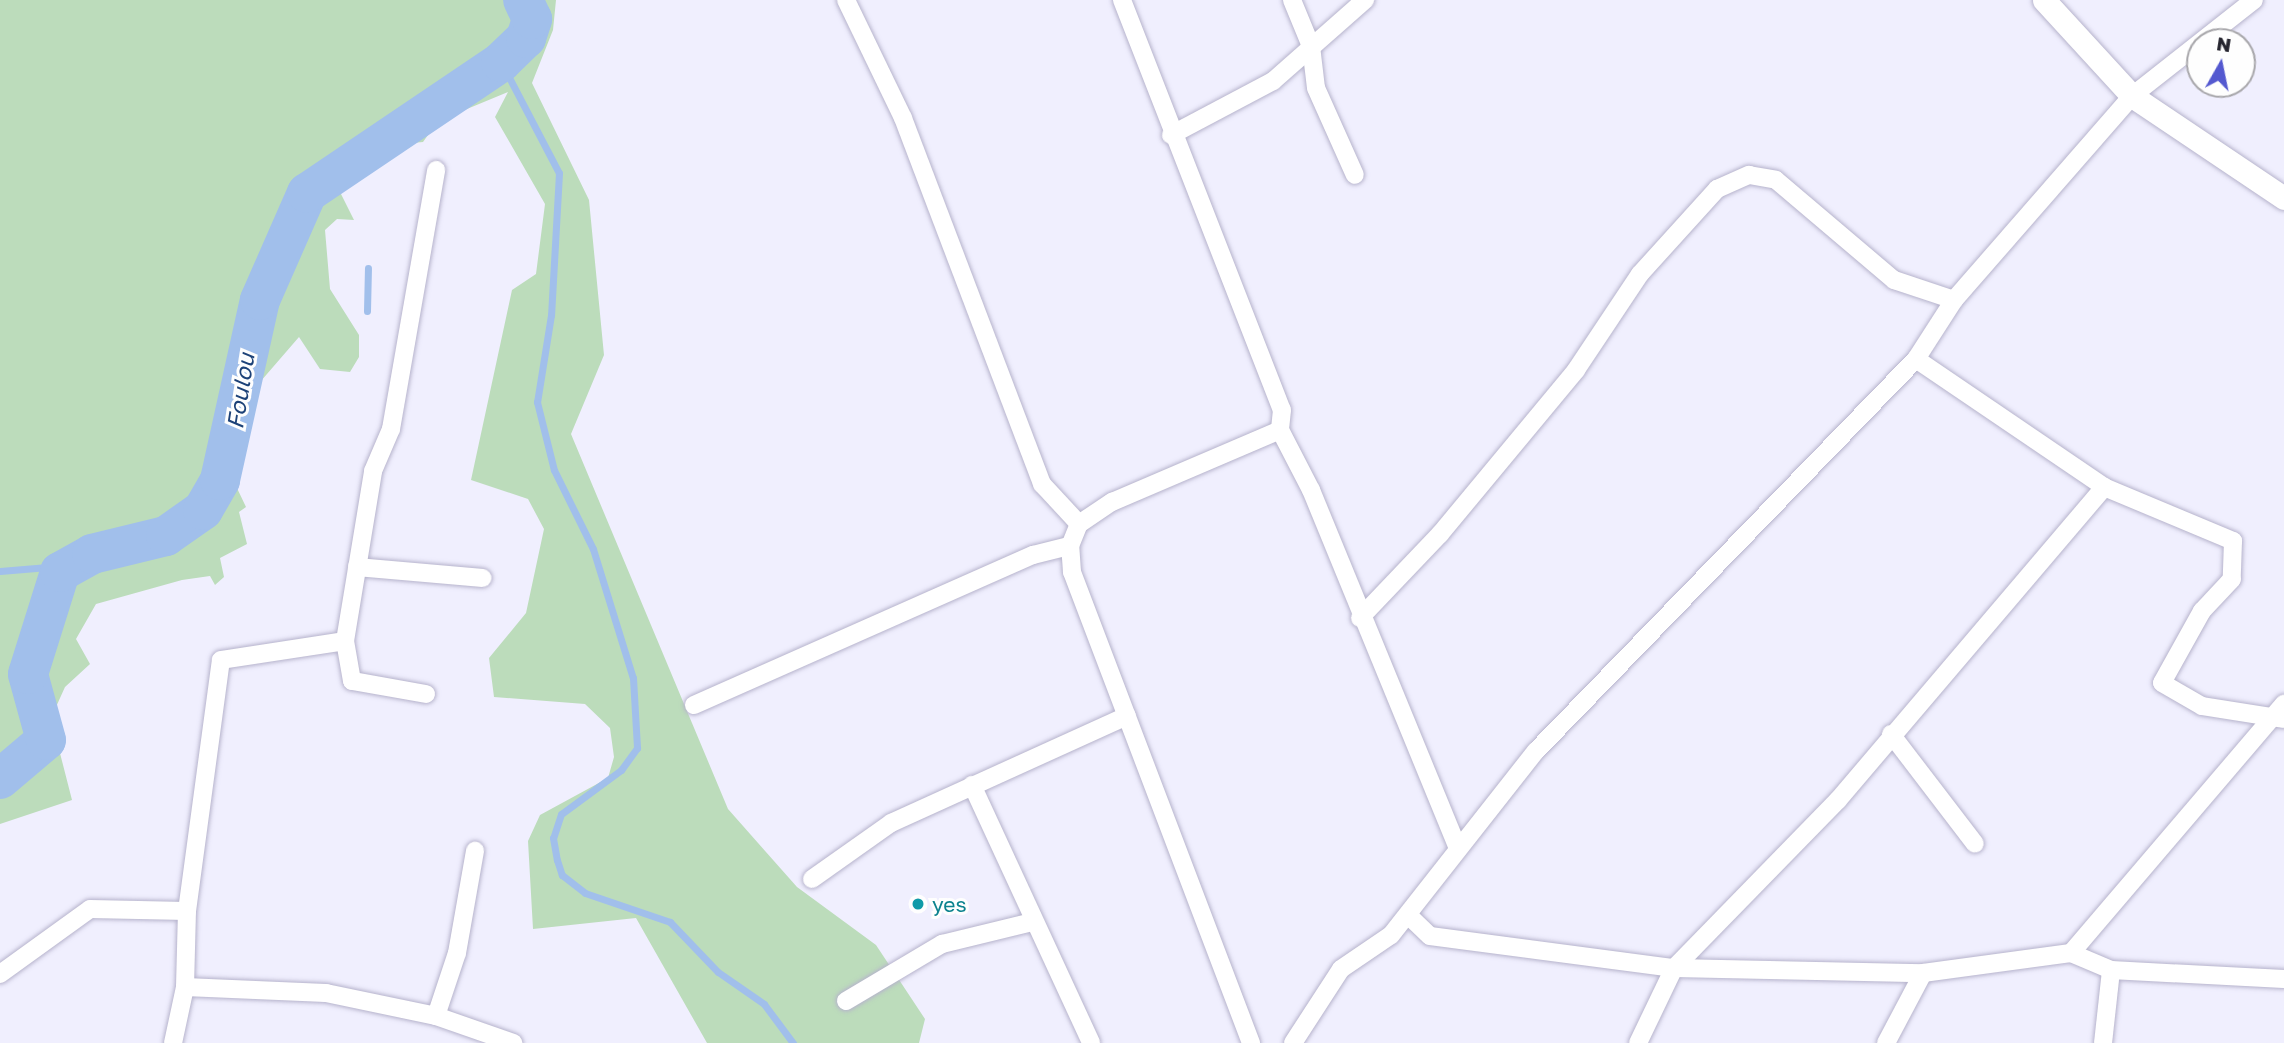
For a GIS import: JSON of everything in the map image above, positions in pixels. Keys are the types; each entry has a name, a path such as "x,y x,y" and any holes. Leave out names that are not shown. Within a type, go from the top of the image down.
{"street":[{"path":"846,0 902,118 1042,484 1079,524"},
{"path":"1122,0 1171,135 1282,410 1280,430 1311,490 1360,618 1457,846"},
{"path":"1293,0 1311,46 1316,88 1355,175"},
{"path":"1171,135 1273,81 1365,0"},
{"path":"2044,0 2132,96 2284,198"},
{"path":"1293,1043 1341,969 1391,935 1457,846 1536,751 1916,359 1954,300 2132,96 2254,0"},
{"path":"426,694 352,681 345,641 373,471 391,429 436,170"},
{"path":"1360,618 1440,534 1576,370 1640,274 1717,189 1749,175 1776,180 1894,280 1954,300"},
{"path":"1916,359 2104,487 2233,541 2232,579 2202,611 2162,683 2202,705 2281,714"},
{"path":"1251,1043 1072,572 1070,546 1079,524 1112,502 1280,430"},
{"path":"1638,1043 1674,968 1838,800 1891,734 1974,648 2104,487"},
{"path":"694,705 1033,555 1070,546"},
{"path":"357,567 483,578"},
{"path":"173,1043 185,988 187,911 221,660 345,641"},
{"path":"2071,953 2281,714"},
{"path":"812,879 891,823 1127,716"},
{"path":"1891,734 1975,844"},
{"path":"972,785 1032,922 1091,1043"},
{"path":"436,1016 457,953 475,852"},
{"path":"0,974 90,909 187,911"},
{"path":"1408,915 1430,936 1674,968 1923,973 2071,953 2111,970 2284,979"},
{"path":"846,1001 942,944 1032,922"},
{"path":"2103,1043 2111,970"},
{"path":"1886,1043 1923,973"},
{"path":"185,988 326,993 436,1016 513,1043"}],"green space":[{"path":"0,0 556,0 553,30 532,83 589,200 604,355 571,434 728,809 797,887 876,945 925,1019 919,1043 707,1043 636,918 533,929 528,841 540,815 608,778 614,757 610,728 585,704 494,697 489,658 526,613 544,529 528,499 471,480 512,290 536,274 545,204 495,117 508,92 438,121 423,142 391,145 337,186 354,220 337,219 325,230 330,289 359,335 359,357 350,372 320,369 299,337 241,404 236,486 246,507 239,512 247,544 220,558 224,577 215,585 210,576 182,580 96,604 76,639 90,664 65,687 51,718 72,800 0,824"}],"waterway":[{"name":"Foulou","path":"0,779 46,740 28,674 60,572 92,554 166,536 203,510 220,480 260,300 307,193 501,62 526,38 532,19 523,0"},
{"path":"501,62 559,173 551,315 537,402 554,470 593,549 633,678 637,748 621,770 561,814 553,838 557,860 562,875 585,893 670,922 718,972 764,1004 793,1043"},
{"path":"367,311 368,268"},
{"path":"0,571 48,567 60,572"}],"place":[{"name":"yes","path":"918,904"}]}
